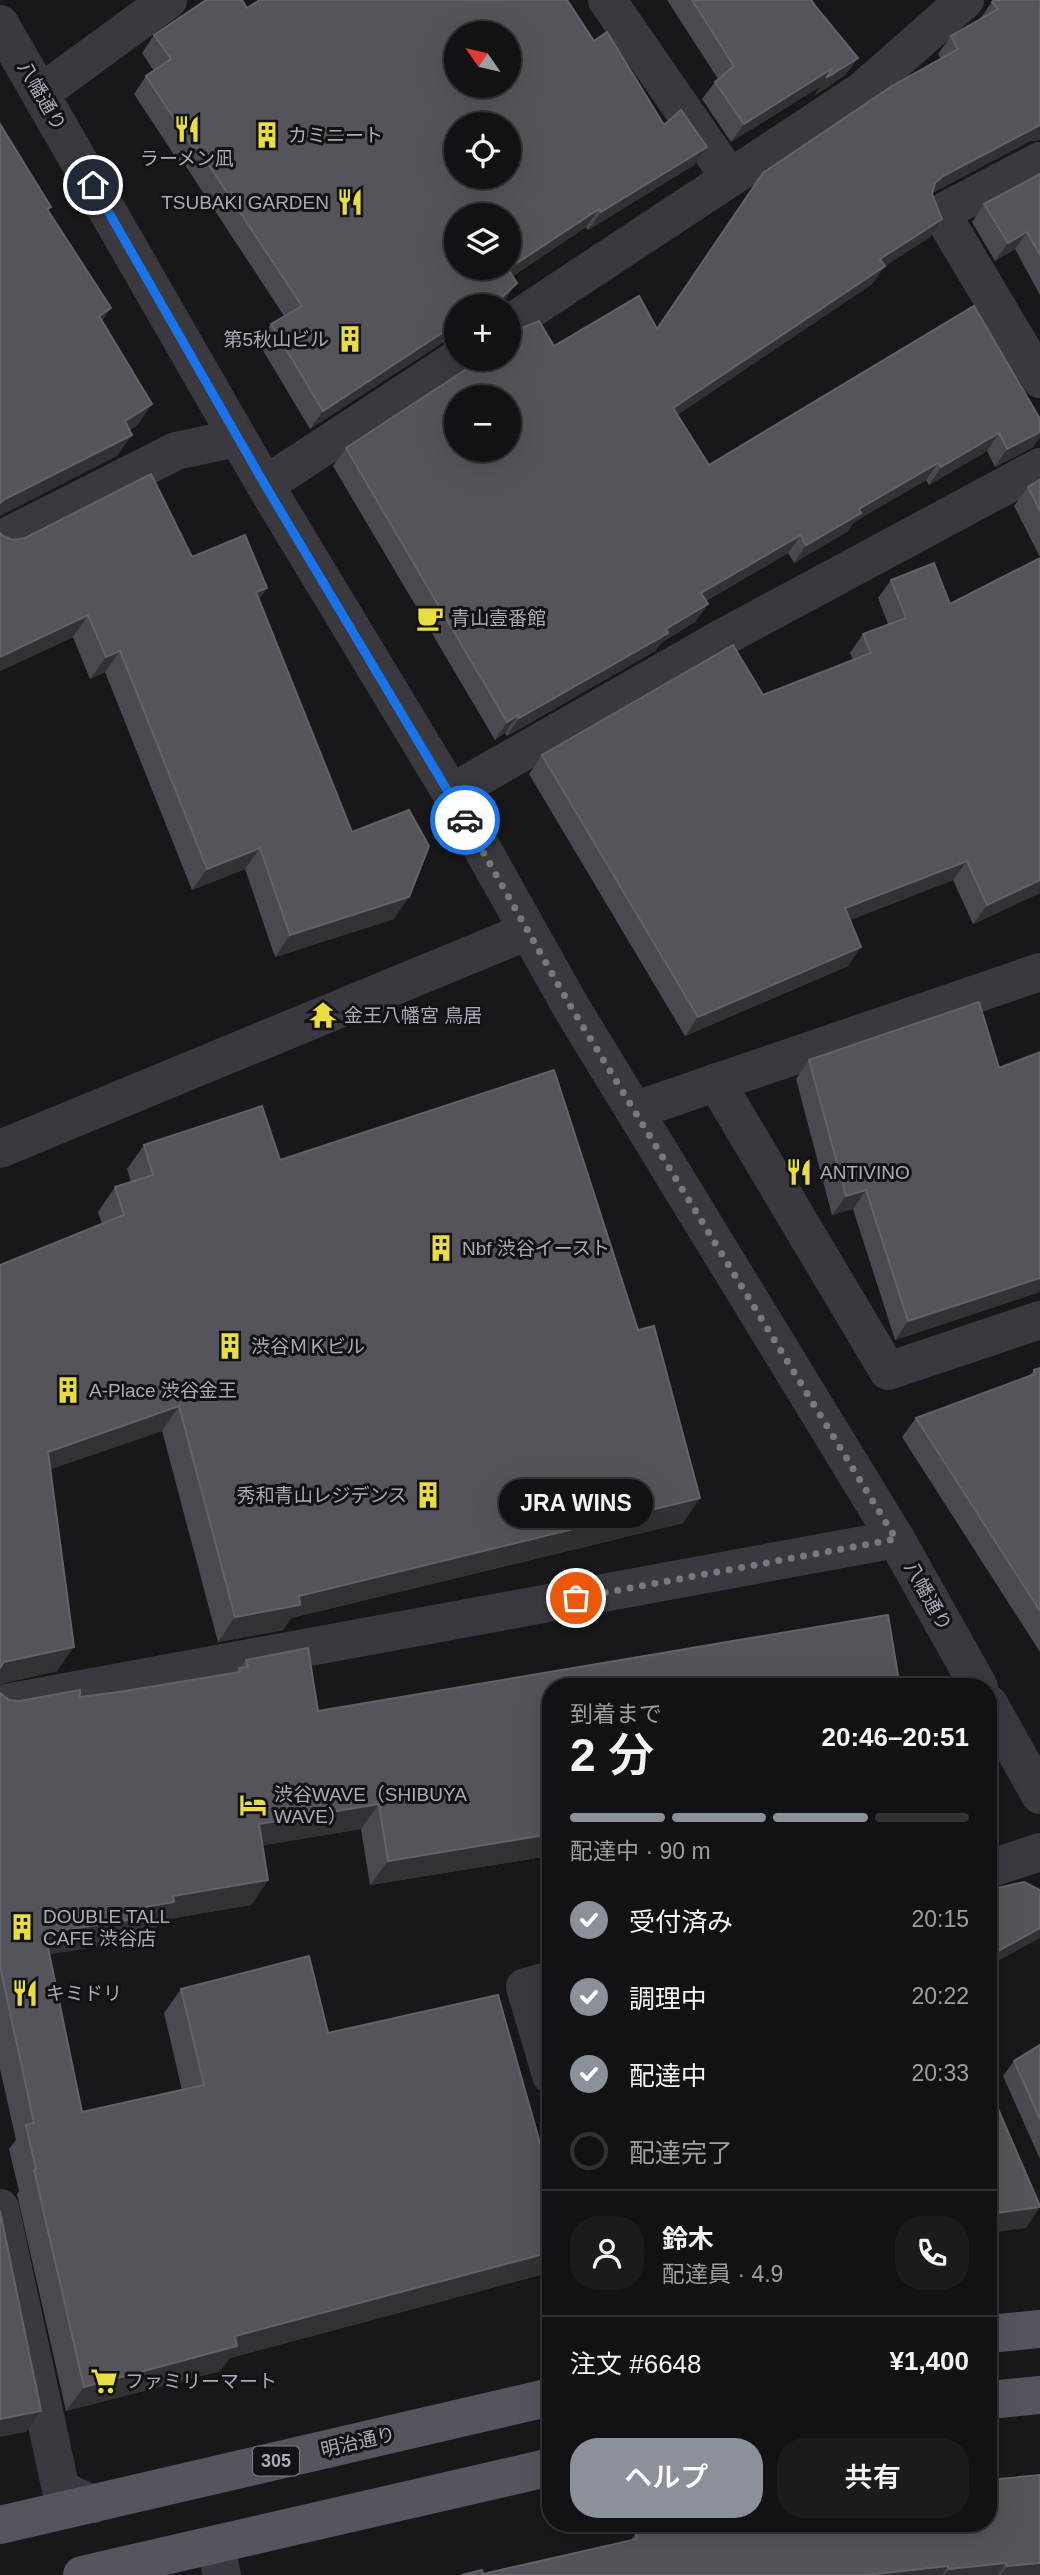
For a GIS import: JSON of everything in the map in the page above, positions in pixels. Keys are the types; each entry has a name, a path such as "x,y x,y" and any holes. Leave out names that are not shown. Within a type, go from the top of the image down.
{"main road":[{"path":"997,2333 1040,2329"},
{"path":"997,2399 1040,2395"},
{"name":"明治通り","path":"0,2525 542,2399"},
{"path":"82,2575 219,2560 542,2470"}],"street":[{"path":"41,93 167,0"},
{"path":"607,0 730,178"},
{"path":"521,316 863,90 965,0"},
{"name":"八幡通り","path":"0,24 237,438 451,793 571,1007 896,1539 974,1678"},
{"path":"1040,161 941,213 1040,379"},
{"path":"265,485 444,368"},
{"path":"0,540 176,451 237,438"},
{"path":"451,793 722,638 1040,467"},
{"path":"0,1148 528,930"},
{"path":"636,1110 1040,972"},
{"path":"716,1082 888,1371 1040,1320"},
{"path":"0,1704 896,1539"},
{"path":"997,1718 1040,1795"},
{"path":"997,1866 1040,1852"},
{"path":"542,1982 525,1987 542,2045"},
{"path":"0,2208 61,2490 93,2504"}],"building":[{"path":"206,0 242,0 247,8 260,0 567,0 594,41 607,32 664,125 681,110 707,147 601,212 599,209 521,260 521,203 444,203 444,280 515,280 517,283 505,294 444,294 444,332 323,411 271,324 302,306 197,147 194,149 146,76 171,59 154,35"},
{"path":"692,0 811,0 858,58 826,78 833,68 744,124 715,82 734,66"},
{"path":"994,0 1040,0 1040,125 943,176 935,183 932,194 942,219 880,259 885,266 673,408 709,465 974,306 1040,419 1040,432 1007,449 999,433 941,467 938,463 859,509 861,513 806,545 801,535 701,593 708,604 666,629 668,633 519,718 518,715 507,722 346,448 464,371 521,371 521,328 539,321 554,346 639,296 657,329 763,173 892,86 958,49 951,36 998,9 992,2"},
{"path":"0,124 51,207 47,209 111,308 99,316 152,404 125,421 132,435 0,503"},
{"path":"1040,174 1040,255 1027,232 1008,243 984,204"},
{"path":"151,474 192,557 245,535 267,588 256,592 352,832 409,810 429,846 409,897 290,935 260,848 207,869 120,651 106,657 88,615 0,657 0,533 13,540 25,538"},
{"path":"1040,480 1040,511 1028,487"},
{"path":"1040,558 1040,880 987,905 967,861 845,908 861,947 698,1017 542,755 733,645 763,695 871,653 863,634 906,618 891,580 934,563 950,604"},
{"path":"979,1002 999,1068 1040,1052 1040,1278 908,1321 866,1190 846,1196 809,1060"},
{"path":"554,1070 638,1330 654,1326 700,1498 299,1596 300,1605 235,1617 179,1406 48,1452 74,1647 4,1662 0,1668 0,1265 124,1215 115,1187 153,1175 144,1145 262,1106 280,1160"},
{"path":"1040,1368 1040,1611 916,1418 1035,1374 1034,1370"},
{"path":"888,1615 898,1678 542,1678 542,1835 388,1861 379,1804 259,1824 268,1880 173,1896 174,1902 133,1909 134,1919 45,1933 82,2112 204,2085 181,1989 309,1956 328,2033 498,1995 542,2150 542,2254 235,2336 237,2346 84,2387 34,2170 36,2169 26,2125 34,2123 0,1966 0,1693 9,1700 20,1701 80,1690 80,1697 119,1692 240,1672 239,1668 248,1667 246,1660 308,1648 318,1711"},
{"path":"1024,1882 1040,1890 1040,1928 997,1952 997,1888"},
{"path":"1040,2045 1040,2119 1014,2061"},
{"path":"997,2107 1040,2206 997,2213"},
{"path":"0,2211 41,2411 0,2419"},
{"path":"1040,2475 1040,2563 1007,2566 1006,2563 949,2569 948,2566 866,2575 462,2575 482,2570 483,2574 637,2539 636,2533 641,2532 997,2532 997,2479"}],"way so far":[{"path":"465,820 571,1007 896,1539 576,1598"}],"place":[{"name":"ラーメン凪","path":"187,129"},
{"name":"カミニート","path":"267,135"},
{"name":"TSUBAKI GARDEN","path":"350,202"},
{"name":"第5秋山ビル","path":"350,339"},
{"name":"青山壹番館","path":"430,618"},
{"name":"金王八幡宮 鳥居","path":"323,1015"},
{"name":"ANTIVINO","path":"799,1172"},
{"name":"Nbf 渋谷イースト","path":"441,1248"},
{"name":"渋谷ＭＫビル","path":"230,1346"},
{"name":"A-Place 渋谷金王","path":"68,1390"},
{"name":"秀和青山レジデンス","path":"428,1495"},
{"name":"JRA WINS","path":"576,1598"},
{"name":"渋谷WAVE（SHIBUYA WAVE）","path":"253,1805"},
{"name":"DOUBLE TALL CAFE 渋谷店","path":"22,1927"},
{"name":"キミドリ","path":"25,1993"},
{"name":"ファミリーマート","path":"104,2381"}],"route":[{"path":"93,185 265,485 465,820"}]}
